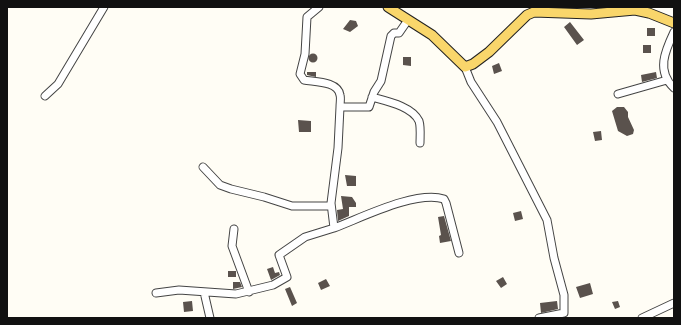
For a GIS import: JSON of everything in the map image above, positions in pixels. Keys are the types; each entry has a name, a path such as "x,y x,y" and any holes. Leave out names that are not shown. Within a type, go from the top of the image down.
{"main road":[{"path":"388,7 432,35 465,67 473,64 489,52 526,11 605,14 635,10 649,13 674,23"}],"street":[{"path":"45,96 58,84 104,7"},
{"path":"319,7 307,17 305,54 300,74 304,80 331,85 336,88 340,95 338,148 331,206 334,228"},
{"path":"340,107 369,107 372,97 381,81 391,36 394,33 399,33 408,20"},
{"path":"674,32 664,56 667,80 674,88"},
{"path":"465,67 471,82 501,128 547,220 554,258 564,295 564,313 560,316 546,315 539,318"},
{"path":"618,94 667,80"},
{"path":"372,97 398,104 414,115 419,121 420,143"},
{"path":"203,167 220,185 231,189 264,196 292,206 331,206"},
{"path":"156,293 179,290 236,294 273,285 288,277 279,255 305,237 334,228 394,204 435,196 444,199 446,203 459,253"},
{"path":"234,229 232,246 249,292"},
{"path":"204,292 210,318"},
{"path":"642,318 674,303"}],"building":[{"path":"350,20 356,21 358,26 350,32 343,29"},
{"path":"570,22 584,40 577,45 564,27"},
{"path":"647,28 655,28 655,36 647,36"},
{"path":"643,45 651,45 651,53 643,53"},
{"path":"313,53 318,58 313,63 308,58"},
{"path":"403,57 411,57 411,66 403,65"},
{"path":"499,63 502,71 494,74 492,66"},
{"path":"307,72 316,72 316,77 307,75"},
{"path":"656,72 657,78 642,82 641,75"},
{"path":"617,107 624,107 628,112 628,117 634,130 633,134 627,136 618,131 612,111"},
{"path":"298,120 311,121 311,132 299,132"},
{"path":"601,131 602,140 595,141 593,132"},
{"path":"345,175 356,176 356,186 347,186"},
{"path":"341,196 352,197 356,203 356,207 349,207 349,216 338,221 337,210 343,209"},
{"path":"521,211 523,219 515,221 513,213"},
{"path":"444,216 451,241 440,243 439,236 441,235 438,217"},
{"path":"273,267 275,273 279,272 280,275 271,280 267,269"},
{"path":"228,271 236,271 236,277 228,277"},
{"path":"503,277 507,284 501,288 496,281"},
{"path":"326,279 330,286 321,290 318,283"},
{"path":"233,282 240,282 242,287 233,289"},
{"path":"590,283 593,294 580,298 576,287"},
{"path":"290,287 297,303 292,306 285,289"},
{"path":"192,301 193,311 184,312 183,302"},
{"path":"557,301 558,309 541,313 540,303"},
{"path":"618,301 620,307 615,309 612,302"}]}
